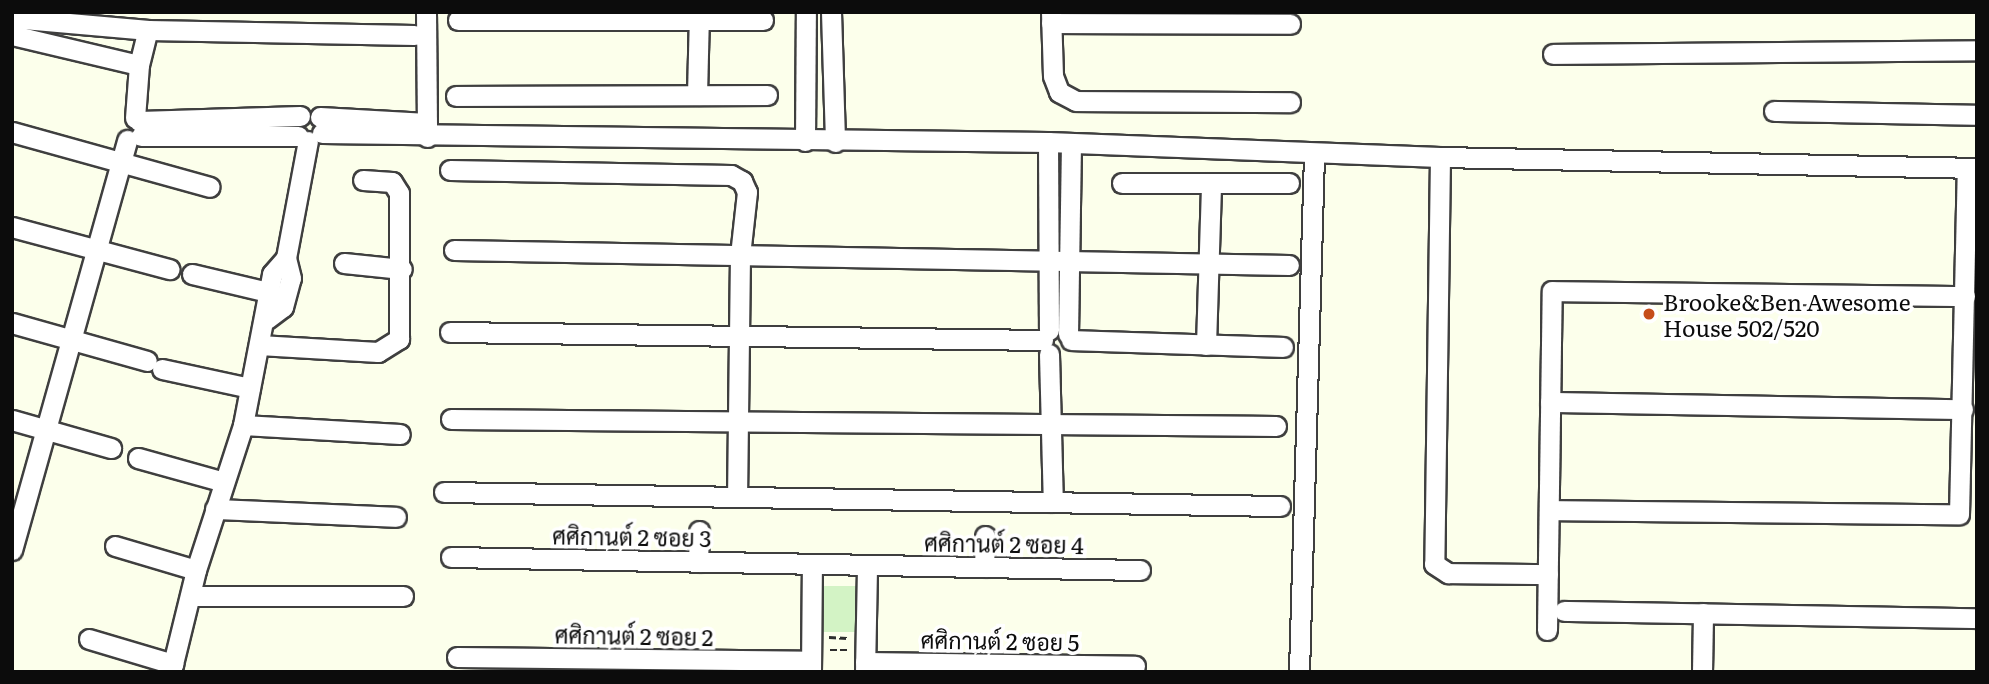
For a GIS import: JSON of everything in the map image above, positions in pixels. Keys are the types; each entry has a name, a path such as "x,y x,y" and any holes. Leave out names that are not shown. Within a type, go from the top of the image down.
{"street":[{"path":"426,12 427,130"},
{"path":"805,141 806,12"},
{"path":"831,12 835,142"},
{"path":"458,20 699,16 763,20"},
{"path":"697,96 699,16"},
{"path":"12,18 148,30 414,35"},
{"path":"1290,24 1051,18 1053,76 1059,92 1076,101 1290,102"},
{"path":"12,550 15,526 45,429 94,249 122,161 136,129 139,65 148,30"},
{"path":"12,35 139,65"},
{"path":"1553,54 1977,50"},
{"path":"456,96 767,95"},
{"path":"1774,111 1977,115"},
{"path":"136,129 311,113 312,132 286,258 291,278 283,307 267,319"},
{"path":"136,129 312,132 427,130 835,142 1048,142 1440,158 1972,168 1965,296 1962,506 1952,517 1549,510"},
{"path":"12,132 210,187"},
{"path":"1048,142 1051,261 1047,341 1052,502"},
{"path":"450,332 1047,341 1065,354 1070,337 1071,143"},
{"path":"1299,672 1314,153"},
{"path":"1440,158 1434,564 1448,573 1548,573"},
{"path":"450,170 731,175 742,181 747,192 740,256 737,497"},
{"path":"259,345 378,352 388,349 399,340 402,269 397,186 362,180"},
{"path":"1122,183 1289,183"},
{"path":"1206,345 1211,183"},
{"path":"12,227 169,269"},
{"path":"454,250 1289,265"},
{"path":"89,639 172,668 196,570 243,425 267,319 272,274 286,258"},
{"path":"344,263 402,269"},
{"path":"192,274 268,292"},
{"path":"1547,630 1551,296 1558,289 1965,296"},
{"path":"12,323 155,365 250,388"},
{"path":"1070,337 1283,347"},
{"path":"1550,402 1963,409"},
{"path":"451,419 1276,426"},
{"path":"12,420 111,448"},
{"path":"243,425 400,434"},
{"path":"138,458 224,482"},
{"path":"444,492 1280,506"},
{"path":"215,509 396,517"},
{"path":"698,562 699,531"},
{"path":"984,568 985,536"},
{"path":"116,546 196,570"},
{"name":"ศศิกานต์ 2 ซอย 3","path":"451,557 867,565"},
{"path":"812,564 811,637 815,664"},
{"path":"861,664 866,638 867,565"},
{"name":"ศศิกานต์ 2 ซอย 4","path":"867,565 1140,570"},
{"path":"191,596 404,596"},
{"path":"1564,611 1977,618"},
{"path":"1703,613 1703,672"},
{"name":"ศศิกานต์ 2 ซอย 2","path":"457,657 815,664"},
{"name":"ศศิกานต์ 2 ซอย 5","path":"861,664 1135,666"}],"path":[{"path":"811,637 866,638"},
{"path":"838,638 838,647"},
{"path":"815,664 838,647"},
{"path":"838,647 861,664"}],"green space":[{"path":"818,586 859,586 859,632 818,632"}],"place":[{"name":"Brooke&Ben Awesome House 502/520","path":"1649,314"}]}
